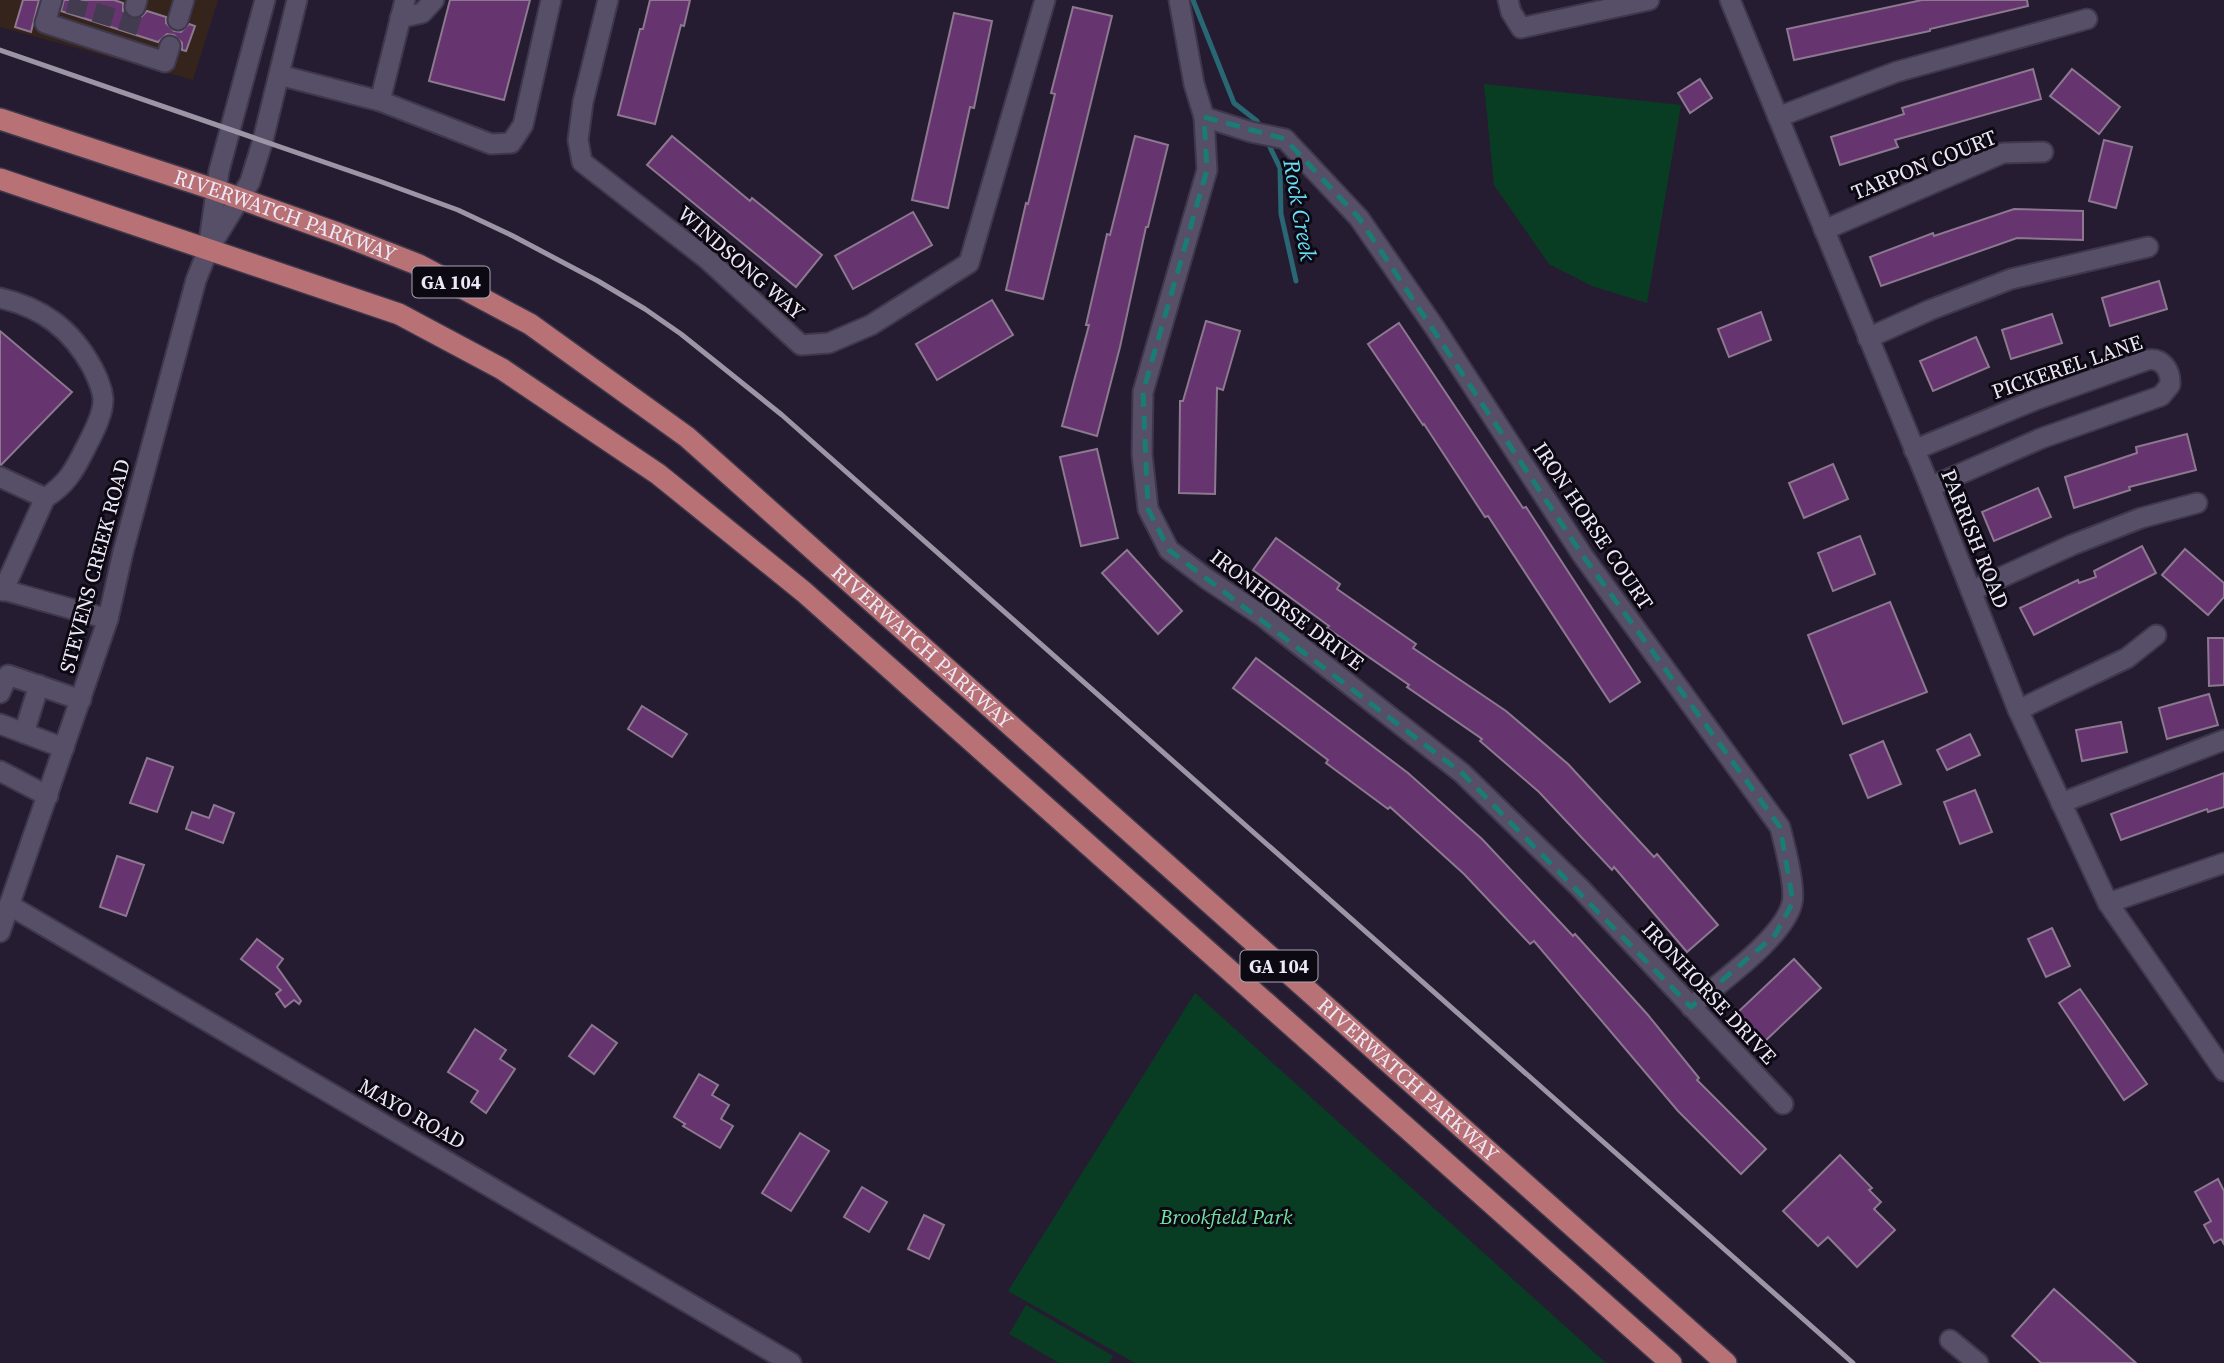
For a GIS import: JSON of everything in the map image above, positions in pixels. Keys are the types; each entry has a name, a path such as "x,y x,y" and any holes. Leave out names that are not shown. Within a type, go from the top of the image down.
{"main road":[{"name":"RIVERWATCH PARKWAY","path":"0,119 239,198 419,265 530,324 687,437 1726,1363"},
{"name":"RIVERWATCH PARKWAY","path":"0,179 399,314 502,369 658,474 804,592 1671,1363"}],"street":[{"path":"52,0 45,23 72,23 168,54"},
{"path":"177,20 184,0"},
{"name":"STEVENS CREEK ROAD","path":"208,250 219,171 265,0"},
{"name":"STEVENS CREEK ROAD","path":"0,932 108,619 123,552 196,280 208,250 250,182 297,0"},
{"path":"380,101 402,9 422,13 434,0"},
{"path":"279,75 380,101 491,144 511,144 523,125 551,0"},
{"name":"WINDSONG WAY","path":"608,0 583,102 578,140 582,162 707,259 801,345 829,343 871,325 970,263 1045,0"},
{"name":"IRONHORSE DRIVE","path":"1179,0 1194,84 1204,117 1208,170 1143,392 1142,454 1148,509 1169,550 1262,616 1462,773 1580,888 1783,1104"},
{"path":"1508,0 1511,12 1521,28 1649,0"},
{"name":"PARRISH ROAD","path":"1730,0 1930,487 2018,710 2108,903 2224,1071"},
{"path":"1778,117 1896,72 2087,19"},
{"name":"IRON HORSE COURT","path":"1204,117 1251,132 1285,139 1359,218 1435,328 1583,556 1780,827 1789,859 1793,902 1775,935 1690,1007"},
{"name":"TARPON COURT","path":"1825,230 2003,153 2043,152"},
{"path":"1868,338 1930,310 2011,279 2148,247"},
{"path":"0,298 20,302 46,315 79,344 100,381 104,400 77,466 62,487 45,498 1,590 108,619"},
{"name":"PICKEREL LANE","path":"1914,450 2035,400 2147,360 2155,358 2169,373 2170,385 2161,396 2042,438 1930,487"},
{"path":"0,477 45,498"},
{"path":"1971,591 2072,545 2141,518 2197,503"},
{"path":"2018,710 2127,658 2156,635"},
{"path":"0,693 8,675 80,700"},
{"path":"24,733 39,685"},
{"path":"0,724 64,748"},
{"path":"2061,803 2224,740"},
{"path":"0,771 48,796"},
{"path":"2108,903 2224,863"},
{"name":"MAYO ROAD","path":"9,905 761,1355 791,1363"},
{"path":"1950,1340 1978,1363"}],"highlighted area":[{"path":"1204,117 1285,139 1359,218 1583,556 1780,827 1793,902 1775,935 1691,1007 1462,773 1169,550 1148,509 1143,392 1207,170"}],"shaded area":[{"path":"0,0 218,0 193,80 0,27"}],"green space":[{"path":"1484,84 1681,105 1647,303 1592,286 1549,264 1494,185"},
{"name":"Brookfield Park","path":"1195,993 1606,1363 1135,1363 1008,1291"},
{"path":"1026,1305 1113,1356 1109,1363 1059,1363 1009,1334"}],"building":[{"path":"23,0 39,0 31,32 15,27"},
{"path":"64,0 114,0 123,3 123,11 131,18 139,19 147,11 166,17 166,23 174,31 181,32 189,24 195,26 186,51 182,50 182,43 174,35 167,34 158,42 61,11"},
{"path":"450,0 530,0 504,100 429,81"},
{"path":"650,0 690,0 655,124 618,115"},
{"path":"1922,0 2027,0 2028,6 1930,31 1794,60 1787,29"},
{"path":"1073,7 1112,16 1043,299 1006,290 1055,94 1051,93"},
{"path":"954,13 992,21 974,108 970,107 948,208 912,200"},
{"path":"2033,69 2041,99 1895,140 1898,147 1840,165 1831,137 1904,114 1902,108"},
{"path":"2072,69 2120,107 2099,134 2050,96"},
{"path":"1700,79 1712,98 1690,113 1678,93"},
{"path":"672,136 750,201 752,198 822,255 796,287 647,165"},
{"path":"1135,136 1168,145 1097,436 1062,426 1089,325 1086,325 1107,234 1110,235"},
{"path":"2104,140 2132,147 2116,208 2089,201"},
{"path":"2014,209 2083,211 2083,240 2017,238 1881,286 1870,257 1933,233 1934,236"},
{"path":"913,212 932,245 853,289 835,256"},
{"path":"2159,281 2167,309 2110,326 2102,298"},
{"path":"992,300 1013,335 937,380 916,344"},
{"path":"1761,312 1771,340 1729,357 1718,329"},
{"path":"2052,314 2062,343 2011,359 2002,330"},
{"path":"1206,321 1240,331 1223,390 1217,388 1215,494 1179,493 1180,401 1183,401"},
{"path":"1399,323 1523,508 1526,507 1640,682 1610,702 1488,516 1485,517 1368,344"},
{"path":"0,331 72,392 1,465 0,465"},
{"path":"1976,337 1989,367 1933,391 1920,361"},
{"path":"2187,434 2196,470 2129,487 2130,490 2074,508 2065,477 2137,453 2136,447"},
{"path":"1097,449 1118,538 1081,546 1060,457"},
{"path":"1833,464 1848,499 1804,518 1789,483"},
{"path":"2038,488 2051,517 1994,541 1982,512"},
{"path":"1860,536 1875,574 1833,591 1818,553"},
{"path":"1276,538 1340,584 1337,589 1416,644 1413,648 1506,711 1568,764 1654,857 1657,854 1718,925 1687,952 1614,867 1612,870 1539,792 1480,741 1482,739 1327,628 1329,626 1253,570"},
{"path":"2142,546 2156,573 2034,635 2020,608 2078,580 2079,583 2096,577 2094,571"},
{"path":"2185,549 2224,583 2224,597 2208,615 2162,575"},
{"path":"1127,550 1182,611 1158,634 1102,573"},
{"path":"1890,602 1927,692 1843,724 1808,635"},
{"path":"2208,638 2224,638 2224,685 2209,686"},
{"path":"1256,658 1408,773 1482,839 1573,936 1575,934 1648,1015 1699,1078 1697,1080 1766,1149 1741,1174 1678,1111 1534,941 1530,944 1464,874 1390,807 1388,809 1326,763 1328,760 1233,688"},
{"path":"2209,694 2218,725 2167,739 2159,708"},
{"path":"642,706 687,734 672,757 628,729"},
{"path":"2121,722 2127,752 2082,761 2076,730"},
{"path":"1970,734 1980,755 1947,770 1937,750"},
{"path":"1883,741 1901,784 1868,798 1850,755"},
{"path":"147,758 173,767 157,812 130,803"},
{"path":"2224,773 2224,807 2208,812 2207,809 2121,840 2111,814"},
{"path":"1975,790 1992,832 1960,844 1944,802"},
{"path":"214,805 234,813 223,843 186,829 192,812 209,818"},
{"path":"117,856 144,865 126,916 100,907"},
{"path":"2052,928 2070,966 2046,977 2028,939"},
{"path":"257,939 283,959 277,967 301,1001 299,1004 294,1000 285,1007 276,994 281,990 241,959"},
{"path":"1794,959 1821,988 1764,1042 1737,1013"},
{"path":"2080,989 2147,1084 2124,1100 2059,1003"},
{"path":"592,1025 617,1043 594,1074 569,1056"},
{"path":"475,1029 506,1050 500,1059 515,1069 486,1113 471,1102 478,1091 448,1072"},
{"path":"699,1074 718,1085 712,1095 729,1105 721,1119 733,1126 720,1148 683,1126 685,1124 674,1117"},
{"path":"800,1133 829,1151 791,1211 762,1193"},
{"path":"1840,1155 1872,1188 1869,1190 1881,1202 1874,1209 1895,1230 1857,1267 1828,1237 1818,1246 1783,1211"},
{"path":"2218,1179 2224,1191 2224,1244 2221,1239 2214,1243 2204,1225 2211,1221 2195,1192"},
{"path":"862,1187 887,1202 869,1232 844,1217"},
{"path":"924,1215 944,1225 929,1259 908,1249"},
{"path":"2054,1289 2136,1363 2041,1363 2012,1336"}],"waterway":[{"name":"Rock Creek","path":"1193,0 1234,103 1257,121 1261,129"},
{"name":"Rock Creek","path":"1267,141 1280,168 1281,214 1296,281"}],"tunnel":[{"path":"75,15 79,0"},
{"path":"101,24 108,0"},
{"path":"127,32 135,7"}],"railway":[{"path":"0,50 458,210 598,281 681,334 782,415 1853,1363"}]}
